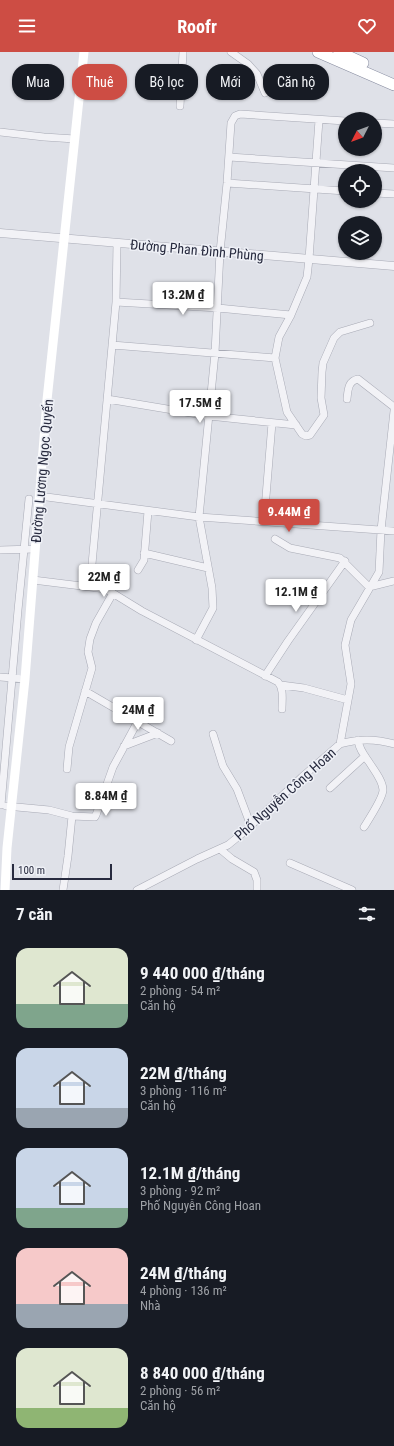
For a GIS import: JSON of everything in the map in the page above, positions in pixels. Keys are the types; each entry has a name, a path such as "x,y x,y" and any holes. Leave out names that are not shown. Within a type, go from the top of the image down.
{"highway":[{"path":"318,52 394,85"},
{"path":"339,52 359,56 394,78"}],"main road":[{"name":"Đường Lương Ngọc Quyến","path":"5,890 4,848 12,806 25,678 47,400 84,52"}],"street":[{"path":"180,106 183,52"},
{"path":"231,52 248,64 257,74 263,88"},
{"path":"196,640 213,608 212,588 199,517 215,353 220,252 231,123 235,116 240,114 338,121"},
{"path":"319,120 307,277 291,315 279,337 275,358 287,412 302,434 306,436 310,435 324,414 321,398 323,363 334,338 340,332 370,323"},
{"path":"382,123 394,124"},
{"path":"0,132 74,139"},
{"path":"229,157 394,168"},
{"path":"227,183 338,191"},
{"path":"382,193 394,194"},
{"name":"Đường Phan Đình Phùng","path":"0,233 394,266"},
{"path":"90,586 96,504 116,302 117,243"},
{"path":"116,302 218,308 291,315"},
{"path":"112,345 275,358"},
{"path":"347,399 350,382 358,379 394,407"},
{"path":"106,399 209,416 296,425"},
{"name":"Phố Nguyễn Công Hoan","path":"137,890 228,845 251,826 302,777 340,744 351,684 345,645 351,620 379,572 381,530 394,411"},
{"path":"264,521 272,423"},
{"path":"40,496 199,517 394,531"},
{"path":"29,499 1,805 49,810 72,816 92,817 96,815 113,767 138,721"},
{"path":"138,570 144,562 148,511"},
{"path":"275,539 290,548 338,556 345,561 369,587 394,581"},
{"path":"0,550 35,549"},
{"path":"144,553 208,568"},
{"path":"265,676 345,561"},
{"path":"33,580 106,588 142,611 278,682 281,685 304,688 348,700"},
{"path":"67,769 69,747 92,668 88,652 90,639 96,623 113,593"},
{"path":"0,677 25,678"},
{"path":"281,685 282,709"},
{"path":"85,691 171,741"},
{"path":"124,746 158,733"},
{"path":"213,734 223,766 237,790 251,826"},
{"path":"340,744 358,740 387,742 394,744"},
{"path":"358,740 360,749 378,776 383,791 374,811 364,827"},
{"path":"330,788 365,756"},
{"path":"63,890 72,816"},
{"path":"220,849 232,859 254,872 257,880 257,889"},
{"path":"290,863 352,890"}]}
